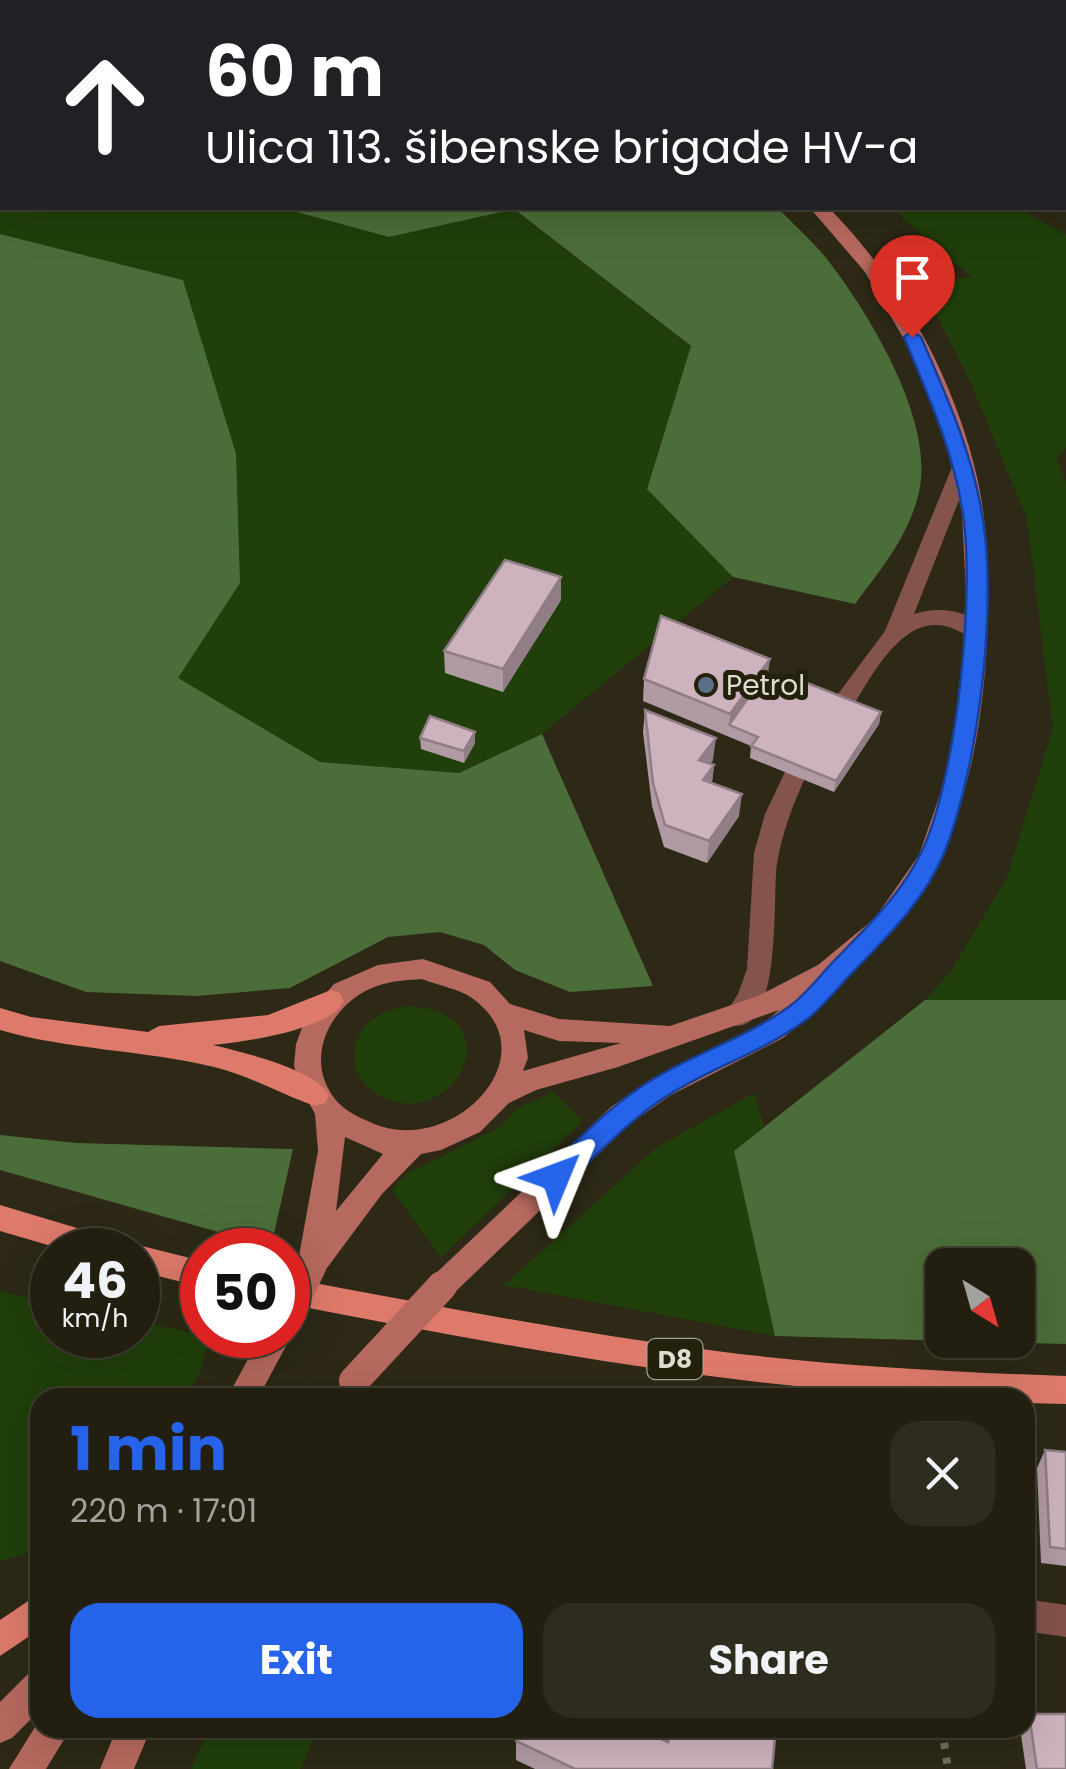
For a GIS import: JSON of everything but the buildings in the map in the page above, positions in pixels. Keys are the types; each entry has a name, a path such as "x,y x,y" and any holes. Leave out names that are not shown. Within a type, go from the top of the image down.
{"main road":[{"path":"348,1388 442,1286 621,1115 661,1087 774,1030 801,1011 897,911 933,852 960,762 975,630 972,511 950,425 898,305 862,252 821,210"},
{"path":"0,1019 31,1028 114,1039 272,1071 321,1103 348,1128 374,1138 415,1142 468,1127 504,1093 536,1077 596,1062 737,1016 791,995 849,957"},
{"path":"114,1039 250,1033 282,1025 332,1001 362,981 391,971 423,969 471,982 505,1013 516,1048 515,1065 504,1093"},
{"path":"311,1267 333,1164 334,1139 306,1065 309,1039 332,1001"},
{"path":"505,1013 559,1030 681,1034"},
{"path":"311,1267 345,1228 373,1180 415,1142"},
{"path":"0,1218 33,1228"},
{"name":"D8","path":"310,1296 545,1339 722,1366 1006,1388"},
{"path":"250,1385 265,1358"},
{"name":"D8","path":"1035,1389 1066,1390"},
{"path":"0,1640 30,1617"},
{"path":"0,1726 30,1696"},
{"path":"26,1769 47,1738"},
{"path":"117,1769 130,1738"}],"street":[{"path":"840,708 895,633 962,467"},
{"path":"895,633 930,616 948,616 975,630"},
{"path":"737,1016 758,985 766,854 776,811 794,776"},
{"path":"1035,1616 1066,1621"}],"path":[{"path":"943,1738 948,1769"}],"green space":[{"path":"0,210 289,210 389,237 514,210 691,347 647,488 733,577 542,734 459,773 320,762 177,678 183,280 0,234"},
{"path":"289,210 510,210 389,237"},
{"path":"515,210 780,210 818,248 880,341 909,403 918,434 921,464 914,508 901,538 855,604 733,577 647,489 691,346"},
{"path":"894,210 1021,210 1066,234 1066,448 1056,458 1066,482 1066,1000 925,1000 951,971 1007,877 1053,728 1027,519 971,383 918,278 973,278"},
{"path":"0,234 183,280 236,454 240,583 178,678 320,762 459,773 542,734 653,986 570,992 515,970 484,945 440,932 388,937 290,988 196,996 86,992 0,961"},
{"path":"925,1000 1066,1000 1066,1344 1035,1343 1035,1248 925,1248 925,1340 775,1336 734,1151"},
{"path":"407,1006 442,1013 461,1029 467,1049 462,1070 448,1088 427,1100 402,1103 365,1085 354,1057 359,1037 372,1020"},
{"path":"553,1092 583,1121 441,1257 392,1190 406,1174 495,1130 518,1108"},
{"path":"754,1093 764,1126 734,1151 775,1336 504,1285 656,1148"},
{"path":"0,1135 76,1143 293,1149 275,1228 204,1228 0,1170"},
{"path":"0,1291 30,1298 30,1358 160,1358 160,1326 180,1330 180,1358 204,1358 198,1378 189,1388 30,1388 30,1553 0,1561"},
{"path":"205,1738 314,1738 300,1769 191,1769"}],"place":[{"name":"Petrol","path":"706,685"}],"route":[{"path":"556,1177 621,1115 661,1087 742,1049 801,1011 897,911 933,852 960,762 975,630 976,568 972,511 962,467 950,425 912,337"}]}
